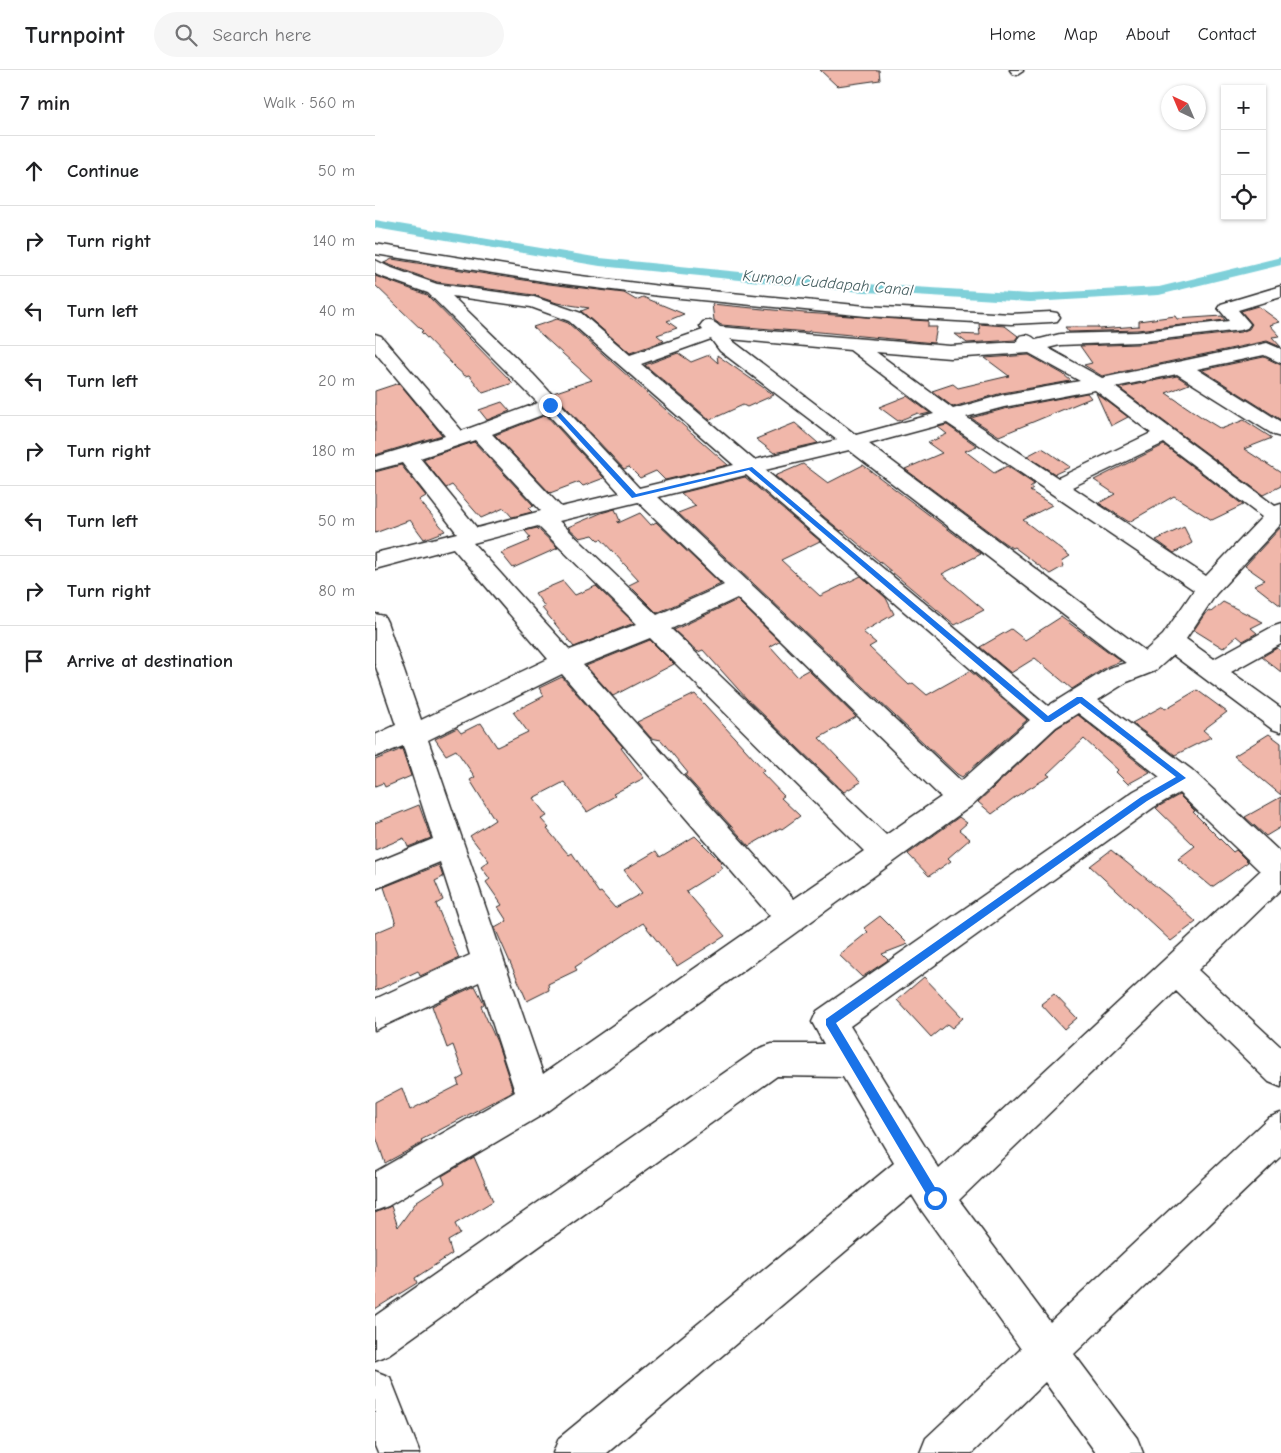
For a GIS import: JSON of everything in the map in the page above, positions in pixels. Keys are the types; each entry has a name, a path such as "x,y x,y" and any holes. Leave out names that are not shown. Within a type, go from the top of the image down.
{"street":[{"path":"375,249 549,277 660,291 866,311 1011,319 1051,317"},
{"path":"375,265 383,271 434,289 534,302 575,317 1047,720"},
{"path":"434,289 526,378 639,495 741,587 961,798"},
{"path":"660,291 701,316 727,347 851,443 1146,665"},
{"path":"629,362 701,316 855,344 950,352 1032,347 1059,340 1137,337 1235,326 1241,324 1227,308 1281,291"},
{"path":"375,1193 535,1100 961,798 1047,720 1118,675 1146,665 1172,641 1208,588 1279,514 1099,384 1032,347 1011,319"},
{"path":"375,340 458,439"},
{"path":"855,344 950,416 1208,588"},
{"path":"375,561 550,516 851,443 1002,401 1099,384 1267,350 1281,357"},
{"path":"1180,367 1281,431"},
{"path":"375,464 479,432 550,405"},
{"path":"479,432 550,516 654,627 884,852"},
{"path":"1055,487 1166,434"},
{"path":"407,455 465,538 565,662 791,918"},
{"path":"375,747 565,662 654,627 741,587"},
{"path":"375,622 379,654 412,732 535,1100"},
{"path":"1212,670 1281,633"},
{"path":"1172,641 1281,722"},
{"path":"574,1453 926,1183 1176,970 1281,872 1182,778 1080,700"},
{"path":"1122,1453 926,1183 829,1022 1144,799 1182,778"},
{"path":"375,876 450,846"},
{"path":"375,1015 488,962"},
{"path":"1176,970 1281,1070"},
{"path":"375,1340 772,1060 853,1061"},
{"path":"941,1453 1281,1131"},
{"path":"375,1392 399,1453"}],"building":[{"path":"820,70 879,70 880,80 837,86"},
{"path":"392,259 549,284 624,293 636,300 643,297 684,314 667,321 677,328 657,335 664,341 630,353 581,311 589,308 557,303 534,295 437,282 384,263"},
{"path":"375,276 427,295 513,383 483,393 469,375 465,376 457,369 421,332 423,331 375,285"},
{"path":"712,304 804,313 928,321 928,327 937,327 934,343 721,325 714,320"},
{"path":"1258,306 1280,322 1270,325 1280,336 1272,337 1281,347 1267,341 1102,376 1084,365 1092,363 1080,346 1137,344 1241,332 1249,329 1252,324 1241,311"},
{"path":"1175,316 1177,319 1222,316 1225,320 1137,330 1069,332 1065,327 1098,327 1099,329 1139,326 1139,321"},
{"path":"557,319 568,323 728,465 665,480 656,471 640,478 629,467 624,469 553,393 592,380 533,327"},
{"path":"979,324 1005,326 1018,336 1015,340 967,343 955,334 980,335"},
{"path":"678,353 691,362 709,355 718,363 717,355 774,395 747,407 743,405 710,420 645,365"},
{"path":"1029,355 1063,374 1071,381 1002,393 953,407 932,391 953,384 958,388 1009,376 985,358"},
{"path":"1264,357 1281,365 1281,420 1202,370"},
{"path":"1177,376 1189,384 1166,393 1203,418 1221,429 1244,420 1272,438 1244,449 1281,473 1281,486 1263,495 1119,388"},
{"path":"399,383 442,435 375,455 375,391"},
{"path":"1087,393 1091,398 999,436 971,418 1004,409"},
{"path":"1096,393 1128,417 1111,426"},
{"path":"907,396 930,413 921,415 918,413 898,421 879,407"},
{"path":"502,402 510,411 487,420 479,410"},
{"path":"546,415 604,478 583,486 579,482 550,493 495,435"},
{"path":"795,423 818,443 774,453 756,439"},
{"path":"947,425 977,446 965,451 994,473 1007,466 1034,484 1030,487 1033,489 1030,491 1052,505 1023,520 1070,556 1062,561 1064,566 1050,574 1014,547 1012,548 1003,542 905,469 942,453 928,443 947,434 938,427"},
{"path":"474,442 534,506 528,508 532,512 512,517 504,508 481,518 452,485 446,488 423,459"},
{"path":"1164,445 1243,505 1212,520 1174,496 1129,522 1099,503 1115,494 1094,480"},
{"path":"1042,448 1070,467 1055,474 1027,456"},
{"path":"803,464 828,483 863,465 981,554 942,574 984,610 955,625 775,476"},
{"path":"401,465 426,496 419,500 445,531 424,539 410,520 375,533 375,472"},
{"path":"745,477 820,541 781,560 820,596 861,576 886,598 894,614 863,632 876,643 869,647 909,685 913,683 927,695 970,671 1027,720 962,777 957,774 678,513 696,506 681,493"},
{"path":"615,509 620,521 618,523 640,513 651,525 656,522 721,584 657,613 629,585 639,580 601,539 598,540 593,535 580,538 568,527"},
{"path":"1184,527 1192,543 1174,553 1156,540"},
{"path":"1281,527 1281,606 1254,585 1265,580 1245,566"},
{"path":"537,528 558,548 513,568 501,553 530,541 528,539 531,538 525,531"},
{"path":"563,581 575,595 596,586 634,623 574,647 542,608 545,607 535,593"},
{"path":"737,600 779,641 770,646 797,676 808,670 856,717 819,738 861,782 844,792 746,698 703,650 698,652 674,630"},
{"path":"1223,602 1263,622 1251,628 1257,633 1243,641 1237,636 1223,648 1194,630 1204,615"},
{"path":"1061,617 1121,661 1108,666 1072,689 1035,658 1011,673 980,647 1011,629 1025,640"},
{"path":"650,640 674,664 613,696 586,666"},
{"path":"1277,648 1281,651 1281,672 1262,657"},
{"path":"562,677 623,747 621,748 644,778 613,794 615,796 587,812 564,782 533,798 547,816 541,819 549,828 547,829 569,855 572,853 599,893 601,892 615,908 642,893 624,870 656,851 660,857 695,836 722,863 720,864 723,868 686,891 725,936 677,966 643,923 575,967 577,970 548,984 549,990 527,1001 495,928 507,921 498,907 502,905 486,882 490,879 481,867 489,861 470,836 495,820 470,780 475,777 456,750 446,755 435,739 457,728 461,733 481,723 497,747 528,732 513,712 544,696 539,688"},
{"path":"1197,690 1227,712 1203,730 1211,737 1175,755 1132,723 1163,706 1165,709"},
{"path":"695,694 764,770 761,772 784,796 781,798 800,816 782,829 780,828 749,846 685,775 688,773 661,740 651,738 637,722"},
{"path":"1078,715 1150,772 1128,784 1116,772 1118,770 1084,739 1047,774 1050,776 1015,797 992,814 978,802 1057,728"},
{"path":"1269,734 1281,743 1281,795 1234,756"},
{"path":"402,749 411,776 385,787 383,783 375,786 375,760"},
{"path":"1179,795 1195,811 1193,812 1233,852 1236,850 1248,862 1212,887 1178,859 1195,846 1156,808"},
{"path":"1281,797 1281,827 1266,836 1245,817"},
{"path":"419,805 431,838 408,847 404,838 375,850 375,823"},
{"path":"959,817 967,823 959,830 970,839 948,858 951,861 929,876 908,854"},
{"path":"1111,850 1168,896 1196,922 1171,941 1090,866"},
{"path":"439,865 443,877 435,881 443,900 436,904 459,958 420,976 418,971 375,991 375,933 396,924 384,887"},
{"path":"880,916 908,944 882,954 888,960 862,977 839,955 868,932 864,928"},
{"path":"924,977 963,1018 952,1028 947,1024 931,1037 897,1000"},
{"path":"475,986 484,1003 481,1006 497,1042 513,1091 421,1140 422,1143 385,1163 375,1134 375,1102 402,1088 410,1110 459,1085 457,1080 464,1076 453,1045 447,1048 432,1006"},
{"path":"1054,994 1077,1018 1064,1029 1041,1004"},
{"path":"474,1157 493,1201 455,1224 460,1234 448,1241 452,1254 415,1278 417,1283 375,1309 375,1213 391,1206 398,1227 417,1201 445,1183 442,1176"}],"waterway":[{"name":"Kurnool Cuddapah Canal","path":"375,224 600,262 850,287 1030,298 1159,291 1281,261"}],"route":[{"path":"550,405 635,496 750,468 1047,720 1080,700 1182,778 1144,799 829,1022 935,1198"}]}
